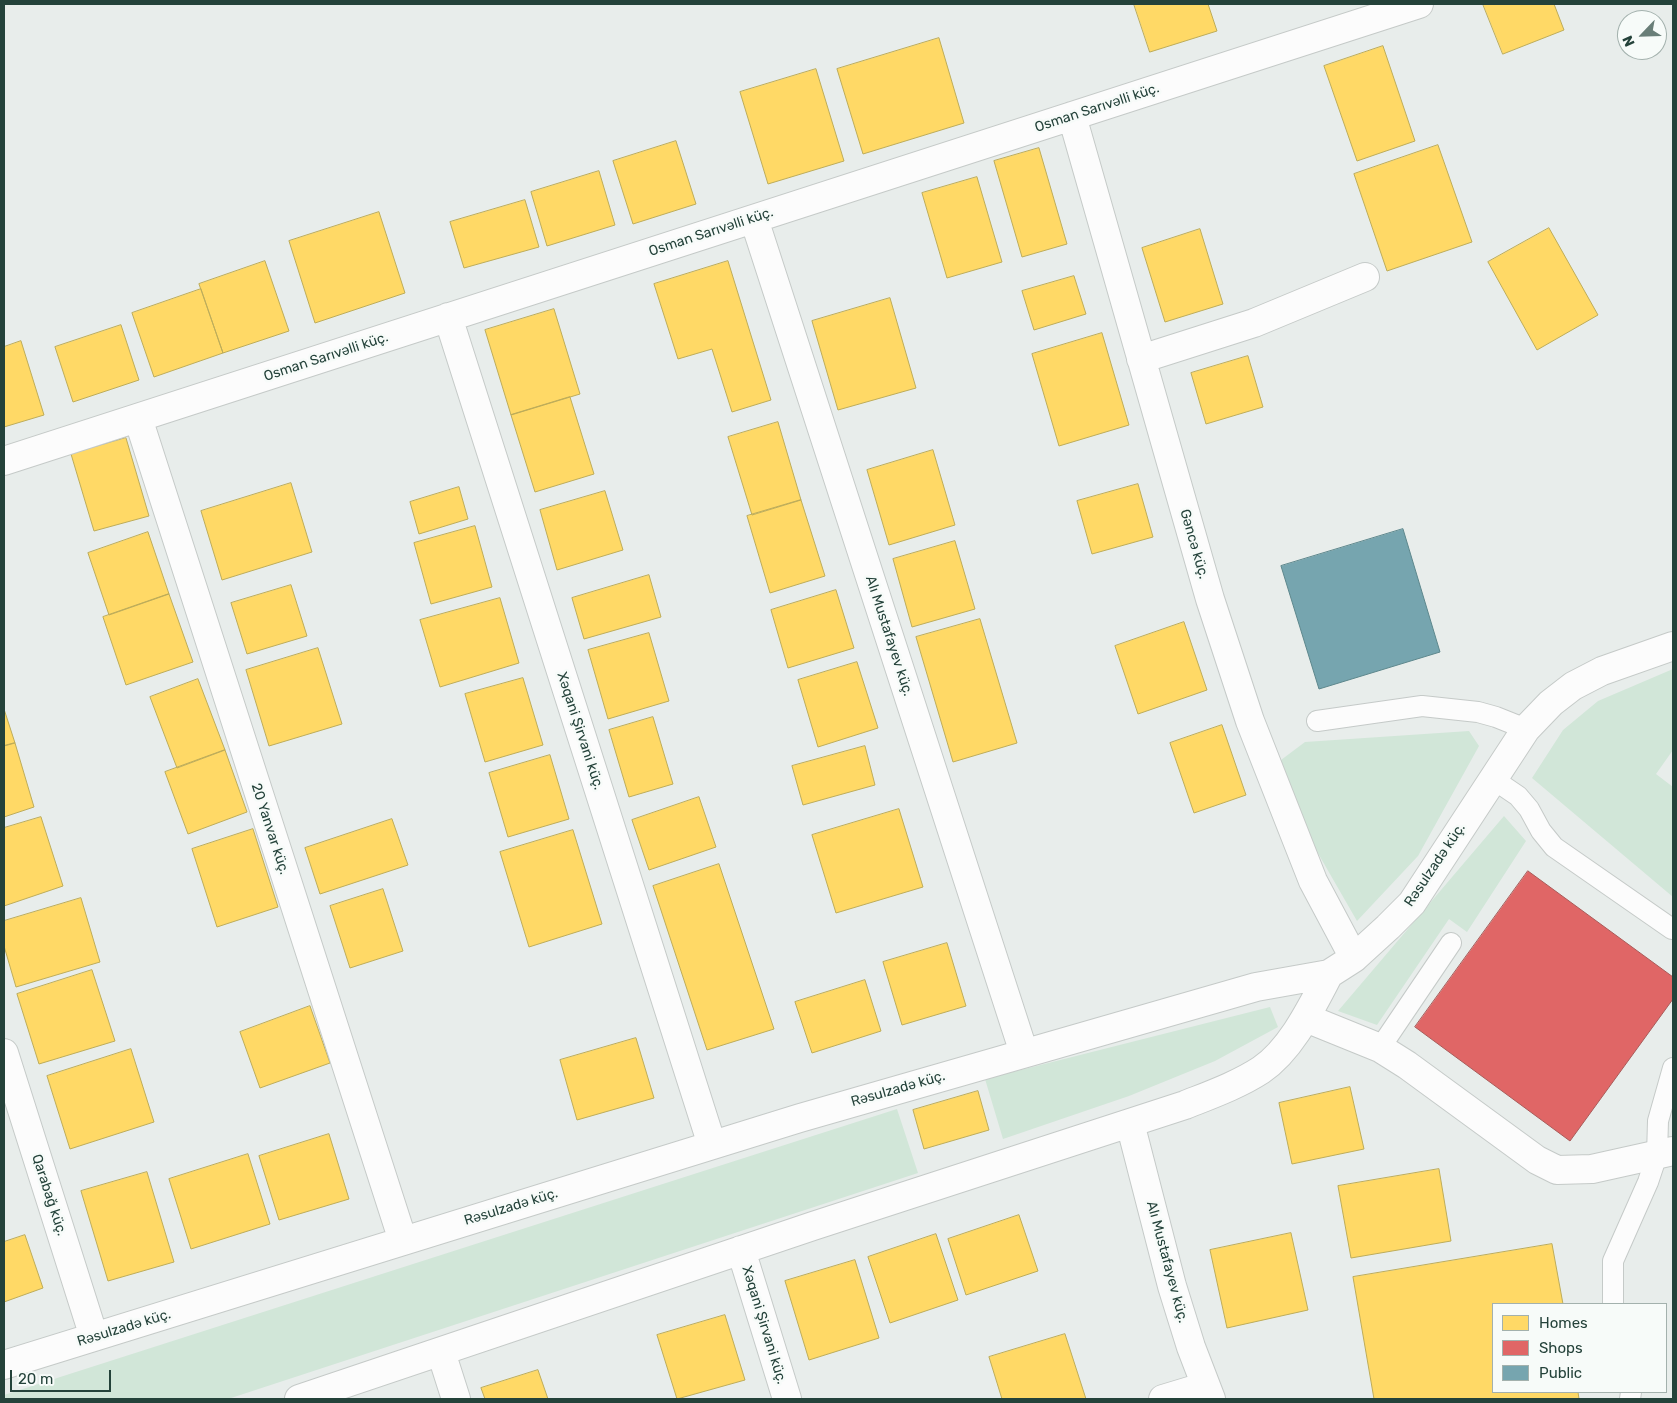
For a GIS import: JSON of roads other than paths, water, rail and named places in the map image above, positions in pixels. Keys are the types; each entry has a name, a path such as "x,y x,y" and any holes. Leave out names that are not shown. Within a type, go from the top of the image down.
{"street":[{"name":"Osman Sarıvəlli küç.","path":"4,461 1419,4"},
{"name":"Gəncə küç.","path":"1072,116 1210,599 1250,721 1312,881 1354,958"},
{"name":"Alı Mustafayev küç.","path":"754,219 1024,1053"},
{"path":"1141,359 1254,323 1365,277"},
{"name":"Xəqani Şirvani küç.","path":"448,317 712,1145"},
{"name":"20 Yanvar küç.","path":"138,418 403,1241"},
{"name":"Rəsulzadə küç.","path":"4,1365 800,1118 1256,987 1330,974 1354,958 1412,903 1526,729 1552,703 1573,686 1602,671 1673,646"},
{"path":"299,1399 741,1250 1185,1105 1219,1091 1262,1070 1283,1050 1306,1018 1330,974"},
{"path":"1306,1018 1380,1048 1407,1064 1537,1160 1557,1170 1592,1169 1665,1153"},
{"name":"Qarabağ küç.","path":"4,1053 94,1337"},
{"name":"Alı Mustafayev küç.","path":"1130,1122 1172,1286 1191,1347 1209,1393"},
{"name":"Xəqani Şirvani küç.","path":"741,1250 787,1399"},
{"path":"441,1352 456,1399"},
{"path":"1163,1399 1209,1393"}],"lane":[{"path":"1317,720 1422,706 1478,712 1526,729"},
{"path":"1493,779 1518,796 1529,808 1541,831 1554,847 1672,929"},
{"path":"1380,1048 1451,943"},
{"path":"1613,1303 1613,1261 1648,1182 1665,1153 1658,1120 1673,1068"}]}
